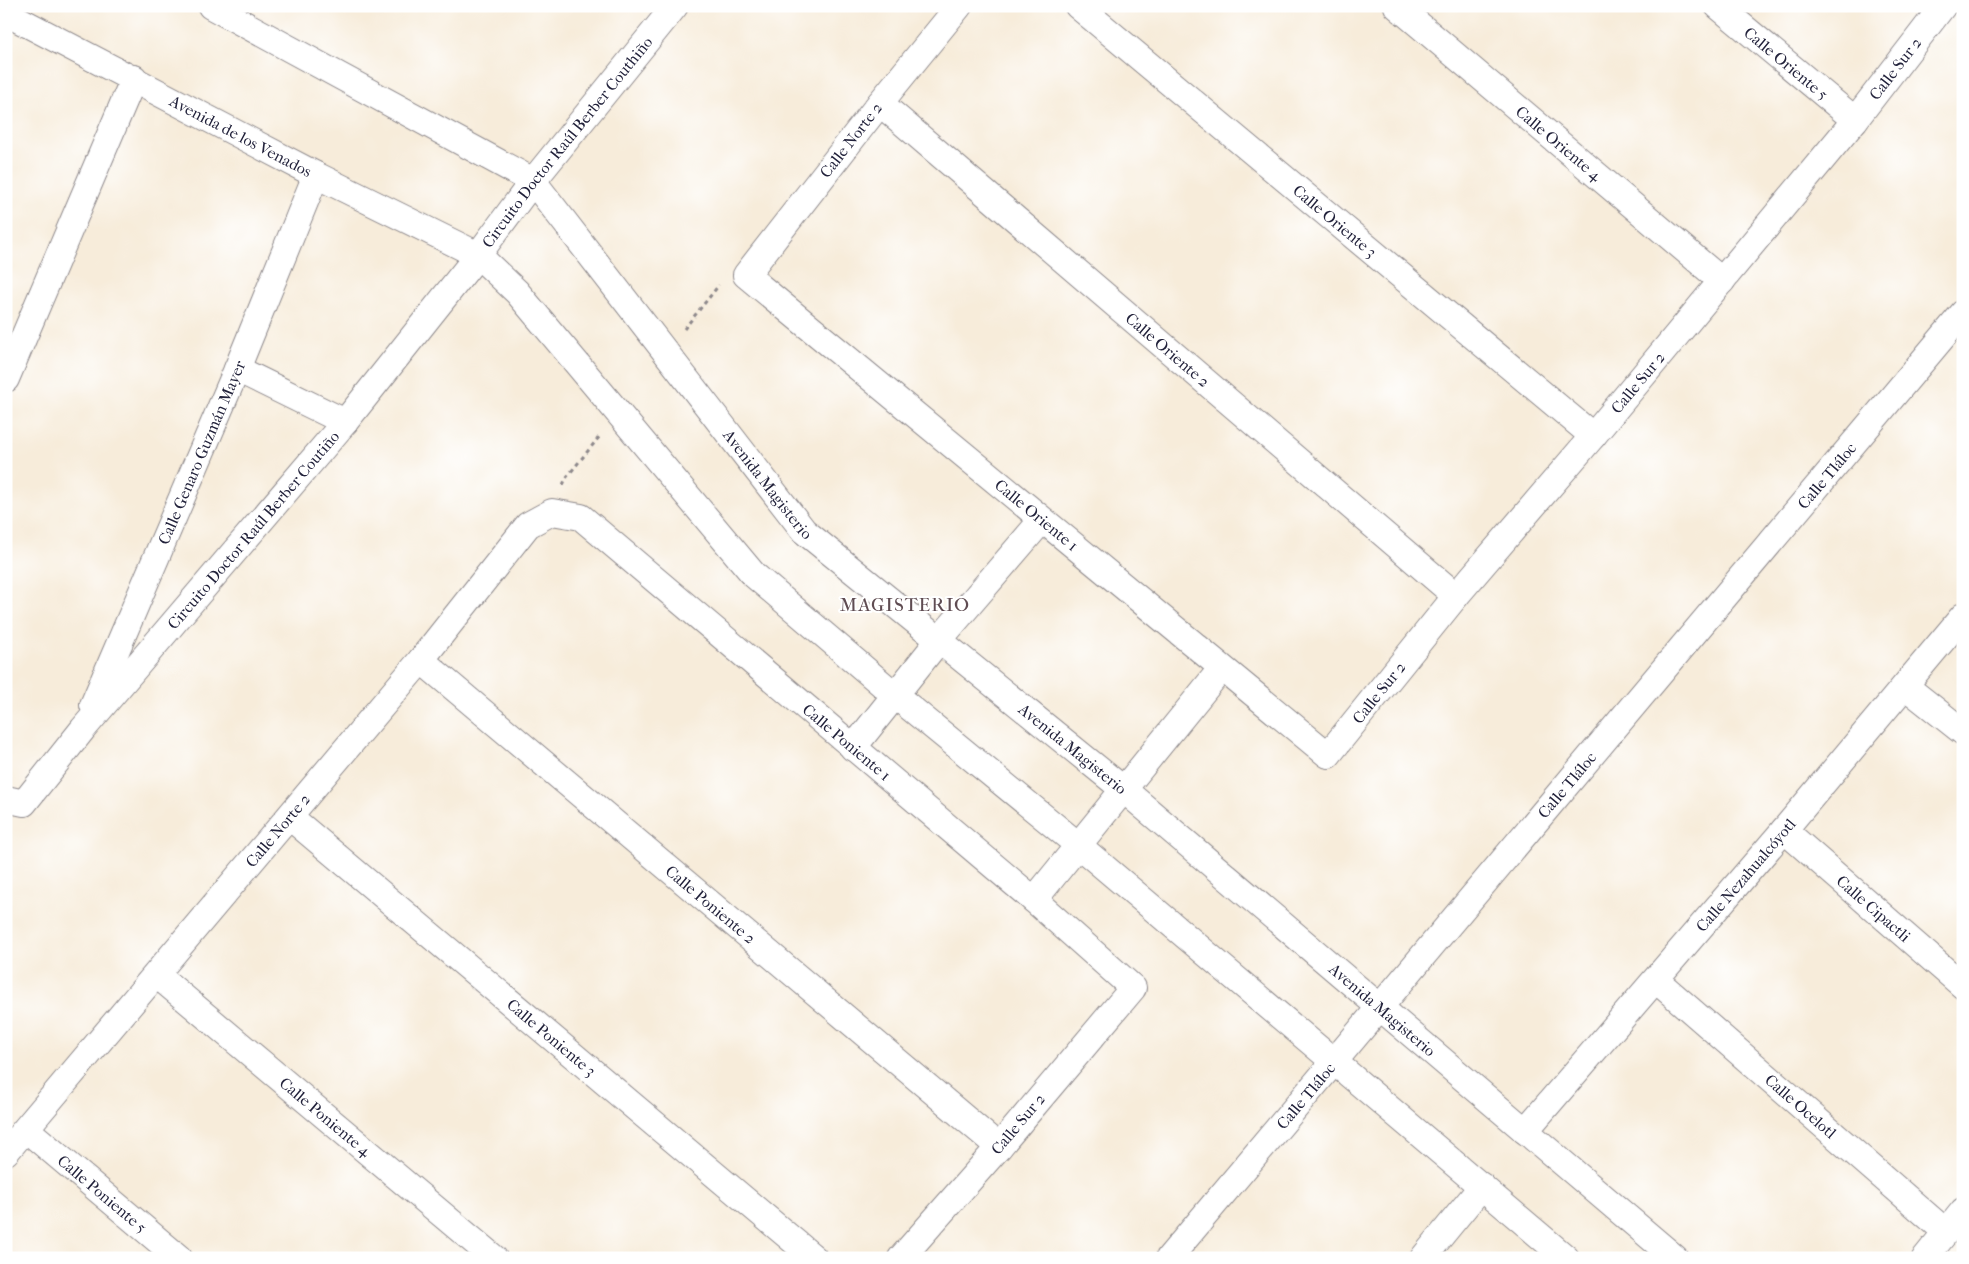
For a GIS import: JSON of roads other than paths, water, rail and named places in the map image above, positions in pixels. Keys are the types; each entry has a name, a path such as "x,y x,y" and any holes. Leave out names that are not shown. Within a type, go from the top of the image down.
{"street":[{"path":"211,6 533,180"},
{"name":"Circuito Doctor Raúl Berber Couthiño","path":"478,254 533,180 675,6"},
{"name":"Calle Norte 2","path":"746,275 880,103 959,6"},
{"name":"Calle Oriente 3","path":"1078,6 1593,436"},
{"name":"Calle Oriente 4","path":"1397,6 1722,280"},
{"name":"Calle Oriente 5","path":"1718,6 1854,120"},
{"name":"Calle Sur 2","path":"1328,755 1456,596 1593,436 1854,120 1943,6"},
{"name":"Avenida de los Venados","path":"6,13 134,78 316,175 478,254"},
{"path":"6,378 134,78"},
{"name":"Calle Oriente 2","path":"880,103 1456,596"},
{"name":"Calle Genaro Guzmán Mayer","path":"83,728 237,369 316,175"},
{"name":"Avenida Magisterio","path":"533,180 804,531 1123,789 1675,1258"},
{"path":"478,254 517,292 754,575 896,696 1078,845 1566,1258"},
{"name":"Circuito Doctor Raúl Berber Coutiño","path":"15,801 83,728 345,422 478,254"},
{"name":"Calle Oriente 1","path":"746,275 1328,755"},
{"name":"Calle Tláloc","path":"1169,1258 1963,313"},
{"path":"237,369 345,422"},
{"name":"Calle Norte 2","path":"6,1152 421,660 528,525 552,512"},
{"name":"Calle Poniente 1","path":"552,512 581,517 1034,900 1133,988"},
{"path":"853,748 940,640 1042,520"},
{"name":"Calle Nezahualcóyotl","path":"1526,1131 1784,830 1963,616"},
{"name":"Calle Poniente 2","path":"421,660 999,1147"},
{"path":"1034,900 1222,668"},
{"path":"1905,686 1963,732"},
{"name":"Calle Poniente 3","path":"290,817 814,1258"},
{"name":"Calle Cipactli","path":"1784,830 1963,986"},
{"name":"Calle Poniente 4","path":"157,975 494,1258"},
{"name":"Calle Ocelotl","path":"1656,980 1946,1232"},
{"name":"Calle Sur 2","path":"901,1258 999,1147 1133,988"},
{"name":"Calle Poniente 5","path":"26,1129 179,1258"},
{"path":"1423,1258 1482,1186"},
{"path":"1924,1258 1963,1211"}],"district":[{"name":"MAGISTERIO","path":"905,605"}]}
